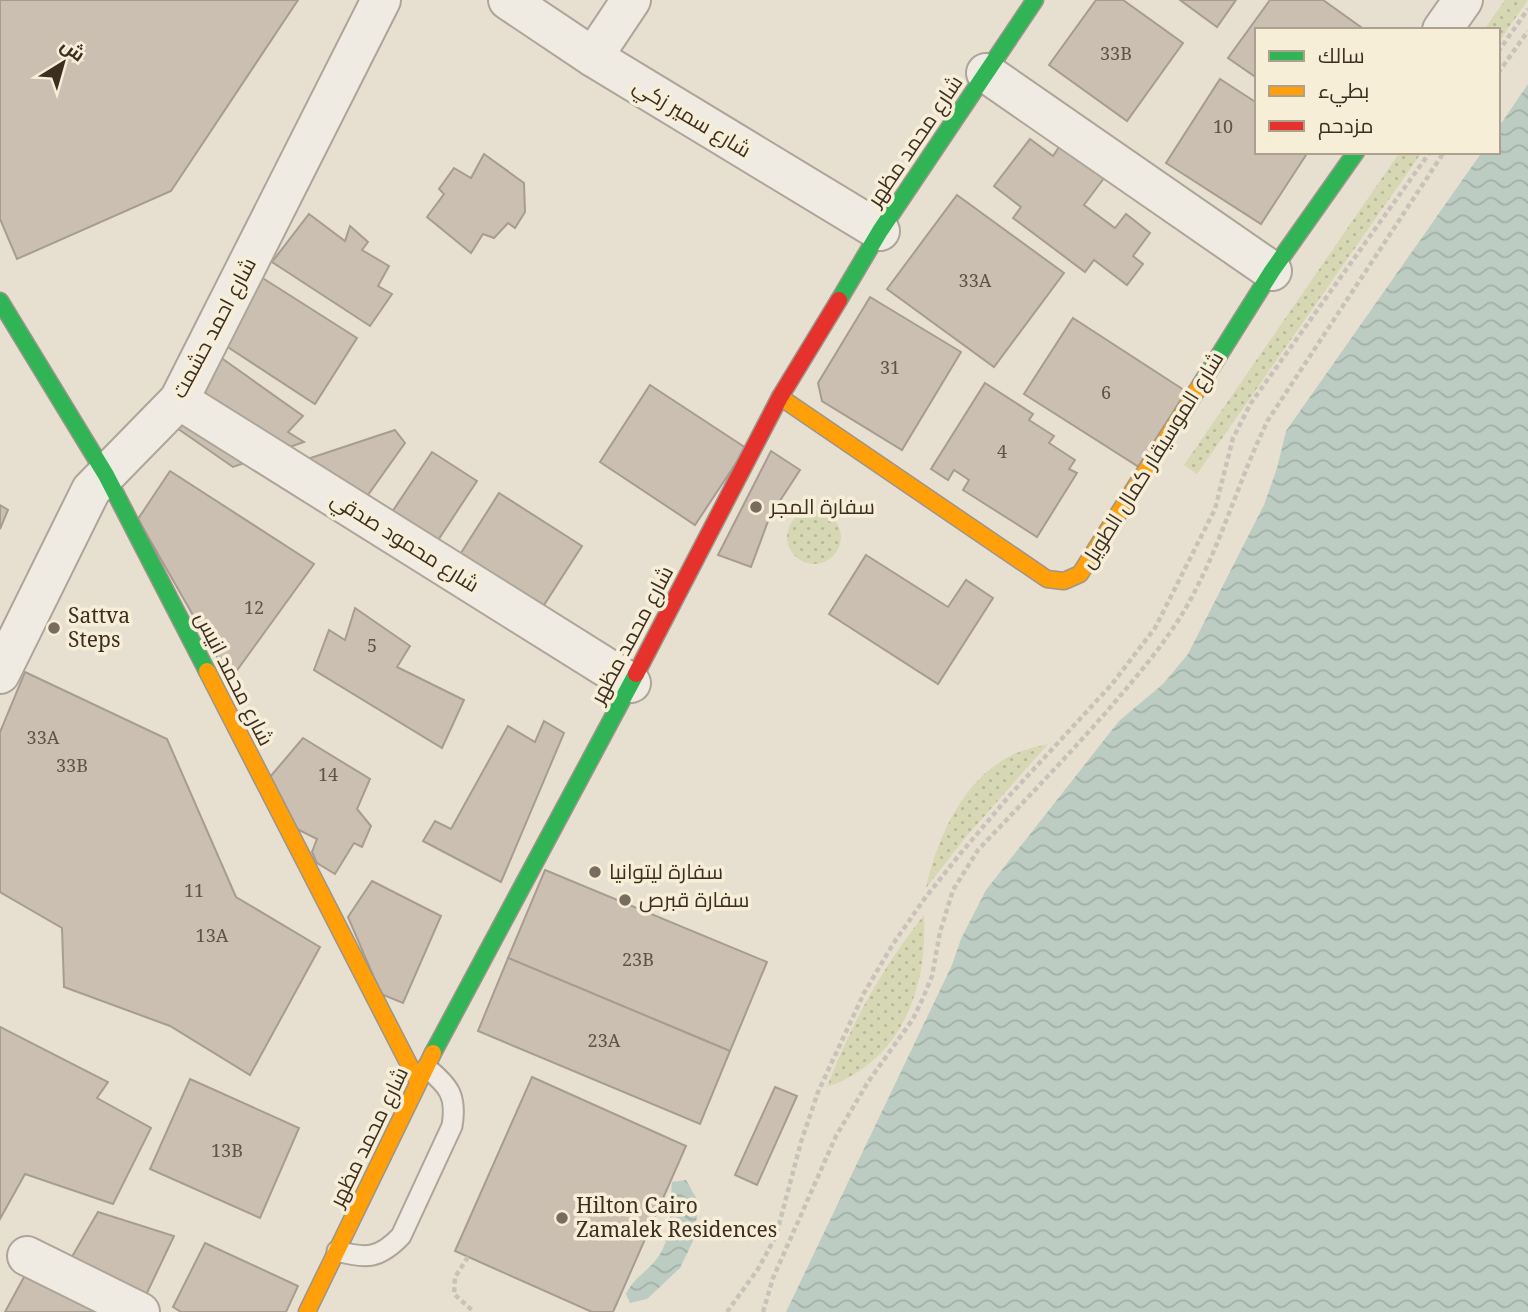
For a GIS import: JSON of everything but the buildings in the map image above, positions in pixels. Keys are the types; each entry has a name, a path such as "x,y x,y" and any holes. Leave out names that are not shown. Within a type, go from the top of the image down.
{"street":[{"name":"شارع احمد حشمت","path":"0,674 91,490 179,400 381,0"},
{"name":"شارع سمير زكي","path":"508,0 593,57 880,231"},
{"path":"593,57 631,0"},
{"name":"شارع محمد مظهر","path":"307,1312 422,1075 780,397 880,231 1035,0"},
{"path":"1443,28 1463,0"},
{"path":"986,73 1272,271"},
{"name":"شارع الموسيقار كمال الطويل","path":"780,397 1047,579 1055,583 1064,582 1080,574 1272,271 1355,154"},
{"name":"شارع محمد انيس","path":"0,301 106,475 422,1075"},
{"name":"شارع محمود صدقي","path":"179,400 631,683"},
{"path":"27,1256 140,1312"}],"lane":[{"path":"337,1251 361,1257 376,1254 390,1247 401,1236 454,1118 452,1095 446,1084 422,1075"}],"path":[{"path":"1500,49 1528,9"},
{"path":"1500,70 1528,31"},
{"path":"727,1312 768,1253 783,1215 786,1192 818,1092 864,993 893,944 960,854 1010,795 1096,703 1146,643 1164,613 1215,509 1233,438 1251,403 1429,154"},
{"path":"763,1312 773,1278 835,1136 868,1082 900,1038 923,998 935,965 946,911 963,872 978,850 1126,689 1183,612 1211,559 1251,454 1268,420 1443,154"},
{"path":"468,1257 454,1278 454,1294 474,1312"}],"green space":[{"path":"1505,0 1528,0 1500,40 1500,28 1485,28"},
{"path":"1399,154 1421,154 1197,474 1184,465"},
{"path":"814,510 833,518 841,537 833,556 814,564 795,556 787,537 795,518"},
{"path":"1048,744 965,838 926,888 945,830 966,794 979,779 1016,753"},
{"path":"924,915 921,969 915,995 905,1019 891,1041 874,1060 853,1075 827,1087 846,1041 869,997 894,955"}],"water":[{"path":"1528,84 1528,1312 786,1312 986,890 1119,721 1163,684 1188,654 1264,505 1286,431 1481,154 1500,154 1500,125"},
{"path":"686,1180 699,1203 693,1241 680,1268 647,1299 630,1303 626,1294 655,1261 665,1243 670,1223 672,1182"}],"traffic: fast":[{"path":"839,300 880,231 1035,0"},
{"path":"1201,384 1272,271 1355,154"},
{"path":"0,301 106,475 207,671"},
{"path":"433,1053 636,674"}],"traffic: slow":[{"path":"780,397 1047,579 1064,581 1080,574 1201,384"},
{"path":"207,671 418,1082"},
{"path":"307,1312 433,1053"}],"traffic: jam":[{"path":"636,674 780,397 839,300"}],"place":[{"name":"سفارة المجر","path":"756,507"},
{"name":"Sattva Steps","path":"54,628"},
{"name":"سفارة ليتوانيا","path":"595,872"},
{"name":"سفارة قبرص","path":"625,900"},
{"name":"Hilton Cairo Zamalek Residences","path":"562,1218"}]}
